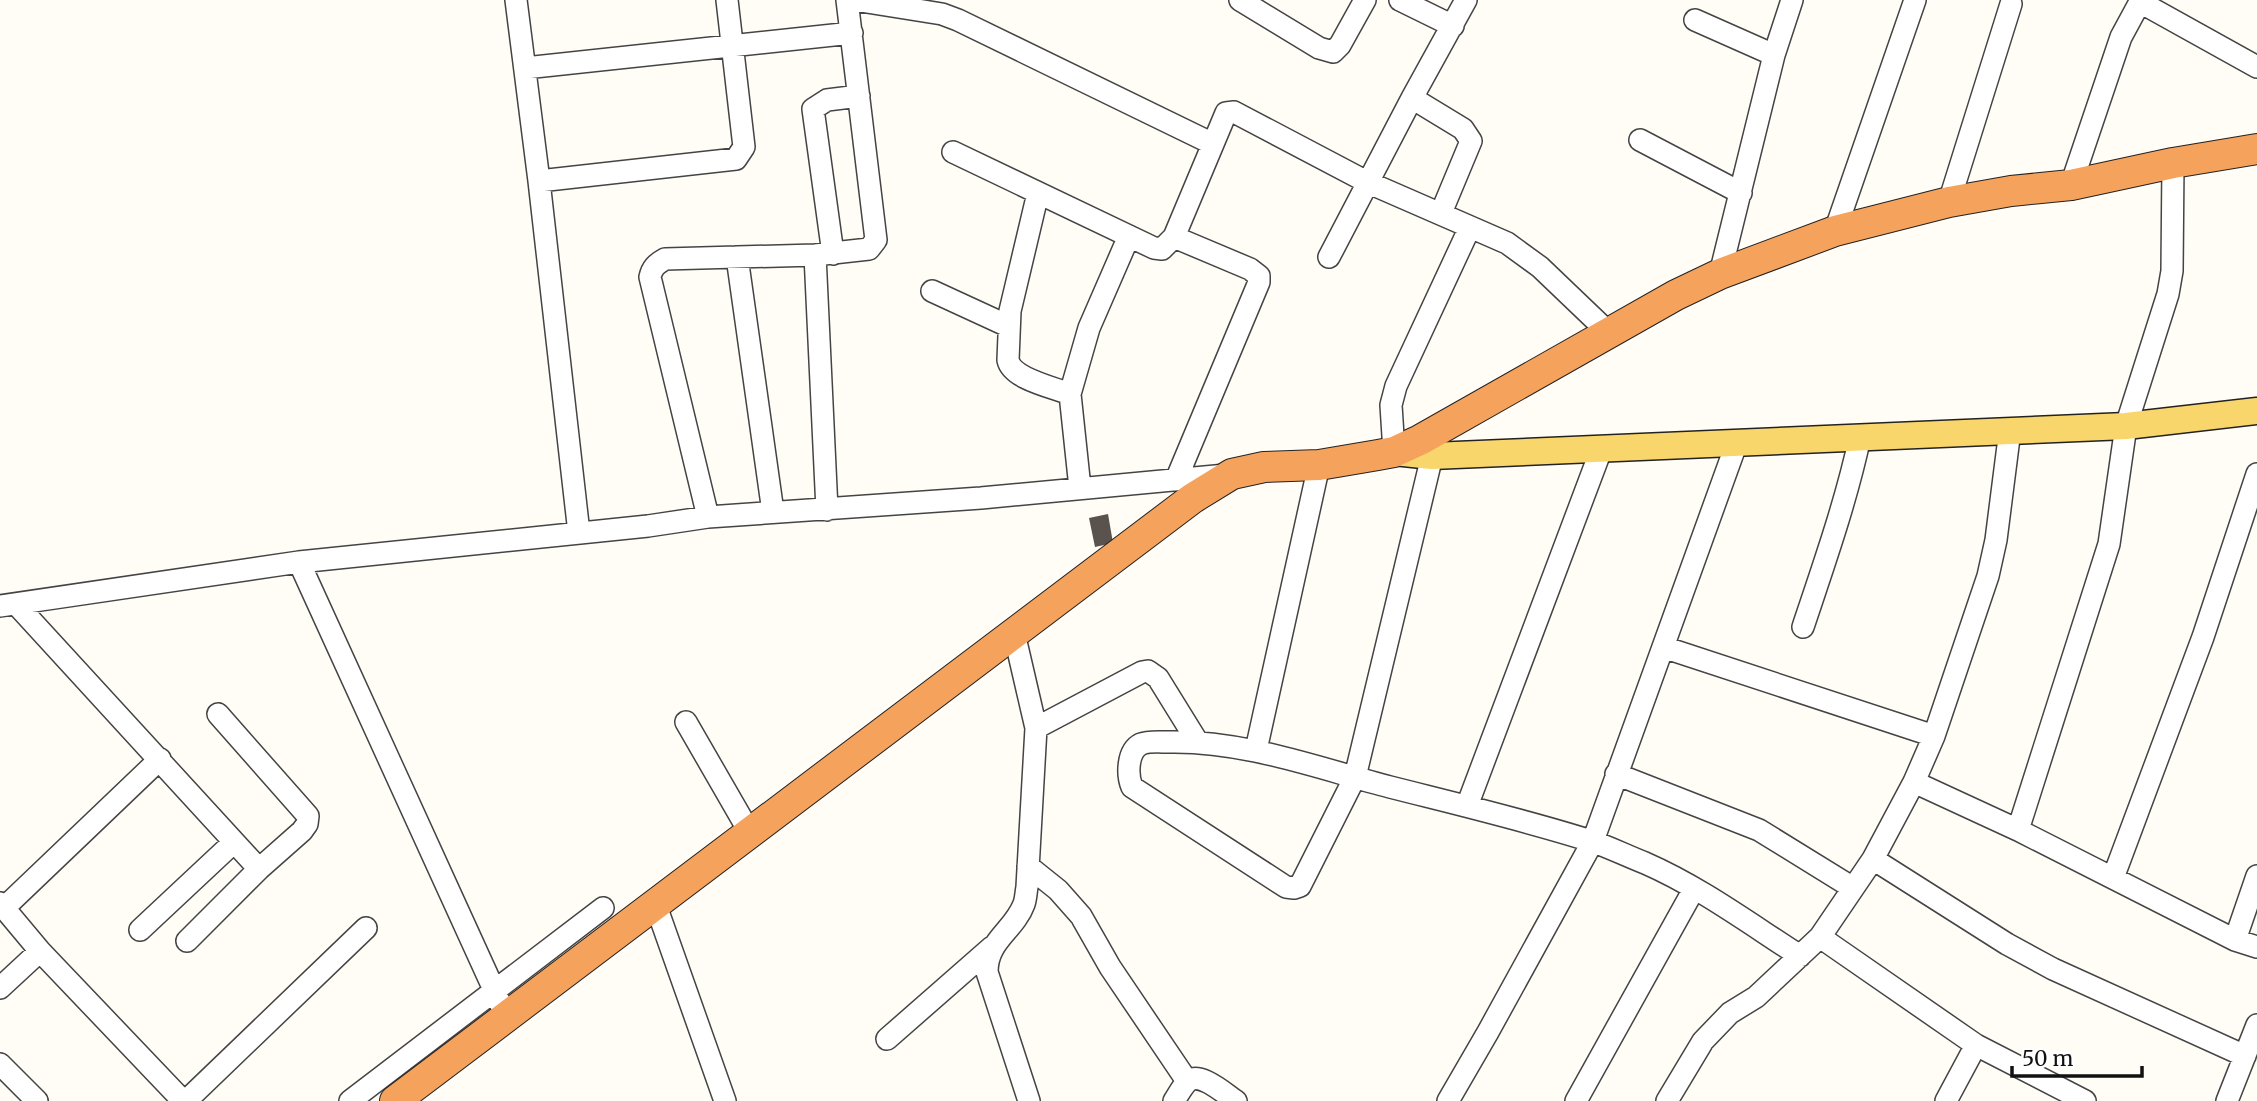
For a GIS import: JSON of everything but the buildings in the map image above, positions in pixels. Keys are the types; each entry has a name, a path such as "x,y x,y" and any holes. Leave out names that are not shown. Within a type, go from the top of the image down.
{"highway":[{"path":"395,1101 500,1003 655,903 1193,498 1231,474 1264,467 1320,465 1394,452 1429,435 1676,295 1720,274 1835,231 1949,202 2011,191 2071,185 2173,163 2257,149"}],"main road":[{"path":"1394,452 1432,456 1601,450 1860,436 2126,426 2256,405"}],"street":[{"path":"516,0 579,533"},
{"path":"539,181 736,159 744,147 727,0"},
{"path":"708,517 650,277 657,263 664,259 824,255 869,249 876,240 847,0"},
{"path":"854,0 943,14 959,10 1213,145"},
{"path":"1240,0 1326,52 1333,52 1340,45 1365,0"},
{"path":"1400,0 1453,26"},
{"path":"1329,257 1466,0"},
{"path":"1720,274 1774,55 1792,0"},
{"path":"1835,231 1915,0"},
{"path":"2071,185 2121,37 2141,1 2257,67"},
{"path":"1949,202 2011,4"},
{"path":"1695,20 1774,55"},
{"path":"525,68 852,33"},
{"path":"827,510 824,255 813,109 827,100 859,96"},
{"path":"1412,98 1463,129 1471,141 1441,214"},
{"path":"953,152 1162,250 1174,237 1222,118 1226,113 1234,112 1367,182 1469,226 1522,253 1609,333"},
{"path":"1640,140 1741,193"},
{"path":"2018,830 2109,544 2126,426 2168,295 2172,271 2173,163"},
{"path":"1038,193 1008,326 1008,360 1013,371 1070,394"},
{"path":"1394,452 1391,405 1396,386 1469,226"},
{"path":"1080,488 1070,394 1089,328 1129,236"},
{"path":"1174,237 1250,269 1259,276 1259,282 1176,480"},
{"path":"737,257 773,512"},
{"path":"932,290 1008,326"},
{"path":"1667,1101 1703,1041 1730,1013 1756,997 1820,937 1873,859 1914,782 1934,736 1988,576 1996,540 2010,430"},
{"path":"1803,627 1847,493 1860,436"},
{"path":"1448,1101 1592,841 1737,442"},
{"path":"1467,806 1601,450"},
{"path":"1432,456 1355,778 1300,886 1294,888 1275,879 1132,787 1129,780 1131,755 1139,745 1147,742 1197,741 1256,750 1355,778 1592,841 1648,864 1694,889 1800,956"},
{"path":"1256,750 1320,465"},
{"path":"8,605 299,562 708,517 827,510 1231,474"},
{"path":"2113,878 2203,637 2257,474"},
{"path":"299,562 500,1003"},
{"path":"8,605 160,759 259,869"},
{"path":"887,1039 993,945 1009,928 1024,903 1036,728 1014,633"},
{"path":"1663,647 1934,736"},
{"path":"1036,728 1148,671 1158,678 1197,741"},
{"path":"187,941 259,869 302,831 309,816 218,714"},
{"path":"686,722 750,833"},
{"path":"160,759 2,906 40,951 185,1101 366,928"},
{"path":"1616,774 1759,830 1853,888"},
{"path":"1914,782 2018,830 2235,940 2257,947"},
{"path":"140,930 234,842"},
{"path":"1873,859 2007,944 2053,969 2245,1056"},
{"path":"1028,866 1058,890 1076,909 1110,967 1187,1081"},
{"path":"2235,940 2257,876"},
{"path":"1576,1101 1694,889"},
{"path":"655,903 725,1101"},
{"path":"350,1101 500,1003 603,908"},
{"path":"1820,937 1976,1045 2085,1101"},
{"path":"993,945 987,959 986,972 1029,1101"},
{"path":"0,988 40,951"},
{"path":"2227,1101 2257,1025"},
{"path":"1946,1101 1976,1045"},
{"path":"0,1064 37,1101"},
{"path":"1174,1101 1187,1081 1194,1078 1201,1079 1236,1101"}]}
